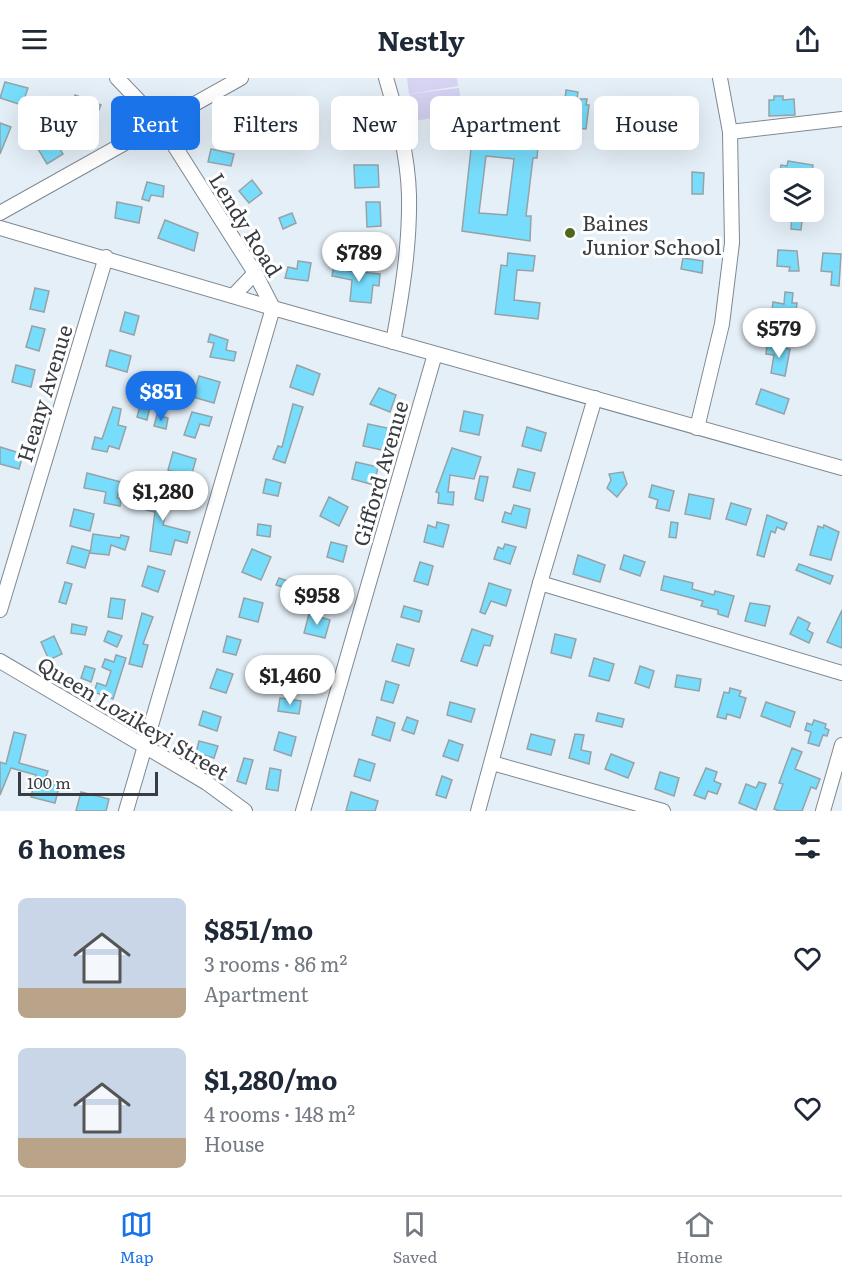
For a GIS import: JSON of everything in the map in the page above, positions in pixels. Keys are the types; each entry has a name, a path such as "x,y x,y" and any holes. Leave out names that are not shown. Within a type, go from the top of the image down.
{"street":[{"name":"Lendy Road","path":"117,78 134,96"},
{"path":"200,101 241,78"},
{"path":"386,78 404,154 409,193 403,291 393,342"},
{"path":"697,428 722,324 732,243 730,132 720,78"},
{"path":"730,132 842,119"},
{"path":"0,213 112,150"},
{"name":"Lendy Road","path":"177,150 255,273 273,308"},
{"path":"0,228 106,257 273,308 842,468"},
{"name":"Heany Avenue","path":"0,610 106,257"},
{"path":"233,296 255,273"},
{"path":"126,811 273,308"},
{"name":"Gifford Avenue","path":"303,811 435,354"},
{"path":"478,811 540,583 595,398"},
{"path":"540,583 842,673"},
{"name":"Queen Lozikeyi Street","path":"0,661 207,783 245,811"},
{"path":"823,811 842,744"},
{"path":"492,763 663,811"}],"shaded area":[{"path":"407,78 457,78 458,86 409,94"},
{"path":"459,88 460,96 430,96 430,118 418,120 418,96 410,96 410,94"}],"building":[{"path":"5,82 28,88 25,96 18,96 18,104 0,98"},
{"path":"566,90 578,92 577,96 565,96"},
{"path":"774,96 783,96 783,100 794,99 795,115 769,116 769,100 774,100"},
{"path":"582,99 587,99 586,105 589,105 586,129 582,129"},
{"path":"0,123 11,127 0,154"},
{"path":"211,149 234,154 231,166 208,162"},
{"path":"39,150 61,150 63,154 47,164"},
{"path":"471,150 538,150 537,158 533,158 526,216 531,216 530,241 462,231","holes":["486,156 514,159 507,215 479,213"]},
{"path":"788,161 813,165 813,168 781,168 781,165 787,166"},
{"path":"354,165 378,165 379,187 355,188"},
{"path":"692,172 704,173 703,194 692,194"},
{"path":"252,180 262,193 249,203 239,191"},
{"path":"147,182 164,186 163,197 151,195 149,201 142,199"},
{"path":"117,202 142,207 139,223 115,218"},
{"path":"366,202 380,202 381,226 367,227"},
{"path":"292,213 296,223 283,229 279,218"},
{"path":"165,220 198,233 194,251 158,238"},
{"path":"791,222 802,222 801,230 791,229"},
{"path":"778,250 797,251 799,271 789,271 790,267 777,266"},
{"path":"508,253 535,256 533,271 517,270 514,300 540,303 538,319 495,314 501,265 507,266"},
{"path":"823,253 841,254 839,286 831,285 832,272 821,271"},
{"path":"683,258 703,261 702,273 681,269"},
{"path":"298,261 311,263 308,281 285,278 288,267 297,269"},
{"path":"334,265 350,268 349,271 380,274 379,286 373,285 371,303 350,301 352,280 332,276"},
{"path":"35,288 49,291 44,312 30,309"},
{"path":"785,292 793,293 792,303 797,303 795,319 782,317 783,312 772,311 773,302 784,304"},
{"path":"125,312 139,316 134,335 120,331"},
{"path":"32,326 45,329 39,351 26,347"},
{"path":"210,334 228,340 226,350 236,352 234,361 210,357 214,343 208,342"},
{"path":"767,345 790,349 785,376 771,373 774,355 766,354"},
{"path":"110,350 131,356 127,372 106,366"},
{"path":"16,365 35,370 31,387 12,382"},
{"path":"297,365 320,374 313,395 290,387"},
{"path":"199,376 220,382 214,403 193,397"},
{"path":"379,388 396,395 390,412 370,404"},
{"path":"761,389 789,399 784,414 756,404"},
{"path":"143,396 152,398 147,420 137,417"},
{"path":"293,404 303,407 285,463 273,459 278,446 282,447"},
{"path":"113,407 121,409 118,425 126,427 119,449 109,446 107,452 92,449 95,437 102,439"},
{"path":"464,411 483,415 479,435 460,431"},
{"path":"192,412 212,417 209,426 200,424 195,438 184,435"},
{"path":"157,415 168,418 166,429 154,426"},
{"path":"368,424 392,429 387,451 363,446"},
{"path":"527,427 546,433 541,451 522,446"},
{"path":"0,447 23,454 19,469 0,464"},
{"path":"452,448 481,457 474,479 450,475 448,492 454,492 453,505 438,503 439,493 436,492"},
{"path":"173,452 196,459 191,477 168,470"},
{"path":"356,462 378,467 374,485 352,479"},
{"path":"518,469 535,473 530,491 513,487"},
{"path":"623,472 627,484 617,497 607,488 611,480 609,474"},
{"path":"87,473 121,482 117,498 121,499 120,506 104,503 106,492 84,488"},
{"path":"480,476 488,477 483,501 475,499"},
{"path":"266,479 281,483 278,496 263,493"},
{"path":"149,483 159,486 158,489 177,494 175,501 169,500 163,525 190,532 187,543 175,540 171,555 150,551 155,512 146,510 151,492 146,491"},
{"path":"652,485 674,491 669,511 656,508 658,500 649,497"},
{"path":"689,494 714,499 710,519 685,514"},
{"path":"329,497 348,507 339,526 320,516"},
{"path":"731,503 751,509 746,525 726,519"},
{"path":"514,505 530,509 526,528 502,522 505,512 511,514"},
{"path":"74,509 94,514 90,531 70,526"},
{"path":"767,515 787,523 784,530 777,527 775,533 771,531 764,557 757,555"},
{"path":"437,522 449,525 443,547 424,542 428,525 436,528"},
{"path":"671,522 678,523 676,538 669,537"},
{"path":"258,524 271,526 270,537 257,535"},
{"path":"824,525 839,532 831,560 810,555 818,526 823,528"},
{"path":"93,534 129,537 125,550 111,545 109,555 90,553"},
{"path":"331,542 347,546 343,562 327,557"},
{"path":"505,544 516,547 510,564 494,559 498,547 503,549"},
{"path":"72,546 90,551 85,568 67,563"},
{"path":"252,549 271,557 261,580 242,572"},
{"path":"578,555 605,565 600,582 573,574"},
{"path":"624,555 645,562 640,576 620,569"},
{"path":"420,562 433,566 428,585 414,581"},
{"path":"799,564 833,576 830,584 796,570"},
{"path":"148,566 165,571 158,592 142,586"},
{"path":"664,576 693,583 692,589 714,595 715,591 734,596 728,617 718,614 718,610 701,606 703,601 661,590"},
{"path":"279,578 300,585 296,596 289,594 290,589 276,585"},
{"path":"320,578 338,582 334,601 316,597"},
{"path":"65,582 72,584 66,604 59,602"},
{"path":"489,583 511,590 506,606 491,601 485,614 480,612"},
{"path":"111,598 125,600 122,619 108,617"},
{"path":"244,598 263,603 258,622 239,617"},
{"path":"750,603 770,606 765,626 745,621"},
{"path":"404,606 422,611 419,622 401,617"},
{"path":"842,610 842,648 827,642"},
{"path":"142,613 153,617 143,644 148,645 142,667 129,664"},
{"path":"309,614 330,620 325,638 304,633"},
{"path":"798,617 810,623 807,630 813,633 809,643 790,634"},
{"path":"72,624 87,627 85,635 71,633"},
{"path":"472,629 493,636 490,646 484,645 477,666 461,661"},
{"path":"108,631 122,636 117,647 104,641"},
{"path":"555,634 576,639 571,658 551,653"},
{"path":"54,636 62,654 49,660 41,642"},
{"path":"227,636 241,640 236,655 223,652"},
{"path":"397,644 414,649 409,666 392,661"},
{"path":"116,655 126,658 113,699 94,692 97,683 106,686 111,671 102,667 105,659 114,662"},
{"path":"301,656 320,662 313,686 294,680"},
{"path":"594,658 614,664 609,681 589,676"},
{"path":"85,666 95,669 91,682 81,678"},
{"path":"640,666 654,671 649,688 635,683"},
{"path":"217,669 233,674 226,693 210,688"},
{"path":"677,675 701,679 699,691 675,687"},
{"path":"386,681 399,685 393,703 381,700"},
{"path":"730,688 741,691 739,696 746,698 740,718 727,714 726,719 717,717 724,692 729,693"},
{"path":"280,698 301,701 299,714 278,711"},
{"path":"450,702 475,709 471,722 447,715"},
{"path":"766,702 795,712 790,727 761,716"},
{"path":"203,711 221,717 217,731 199,725"},
{"path":"598,713 624,719 622,727 596,721"},
{"path":"377,717 395,723 390,741 372,735"},
{"path":"407,717 418,721 414,734 402,730"},
{"path":"814,720 826,724 825,728 829,730 827,736 823,735 819,746 808,743 811,732 805,730 807,723 812,725"},
{"path":"14,732 26,735 19,763 48,771 45,779 60,783 55,803 31,797 36,775 11,768 0,795 0,762 6,764"},
{"path":"279,732 296,737 291,756 274,750"},
{"path":"531,734 555,740 551,755 527,749"},
{"path":"575,734 584,735 581,750 591,752 589,764 569,758"},
{"path":"449,740 463,745 458,761 443,756"},
{"path":"199,741 218,746 214,758 196,753"},
{"path":"792,748 802,752 795,769 820,779 816,789 811,787 802,811 780,811 774,809 783,784 779,783"},
{"path":"611,754 634,763 628,778 605,769"},
{"path":"244,758 253,760 246,784 237,781"},
{"path":"359,759 375,764 370,781 354,776"},
{"path":"270,768 281,770 278,791 266,789"},
{"path":"706,768 717,772 714,781 721,784 717,794 708,791 705,799 694,795"},
{"path":"660,772 679,778 674,796 655,789"},
{"path":"442,776 452,780 446,798 436,795"},
{"path":"759,782 766,784 756,810 739,803 746,784 756,788"},
{"path":"81,792 109,799 106,811 76,811"},
{"path":"351,792 378,801 375,811 346,811"}],"place":[{"name":"Baines Junior School","path":"570,233"}]}
